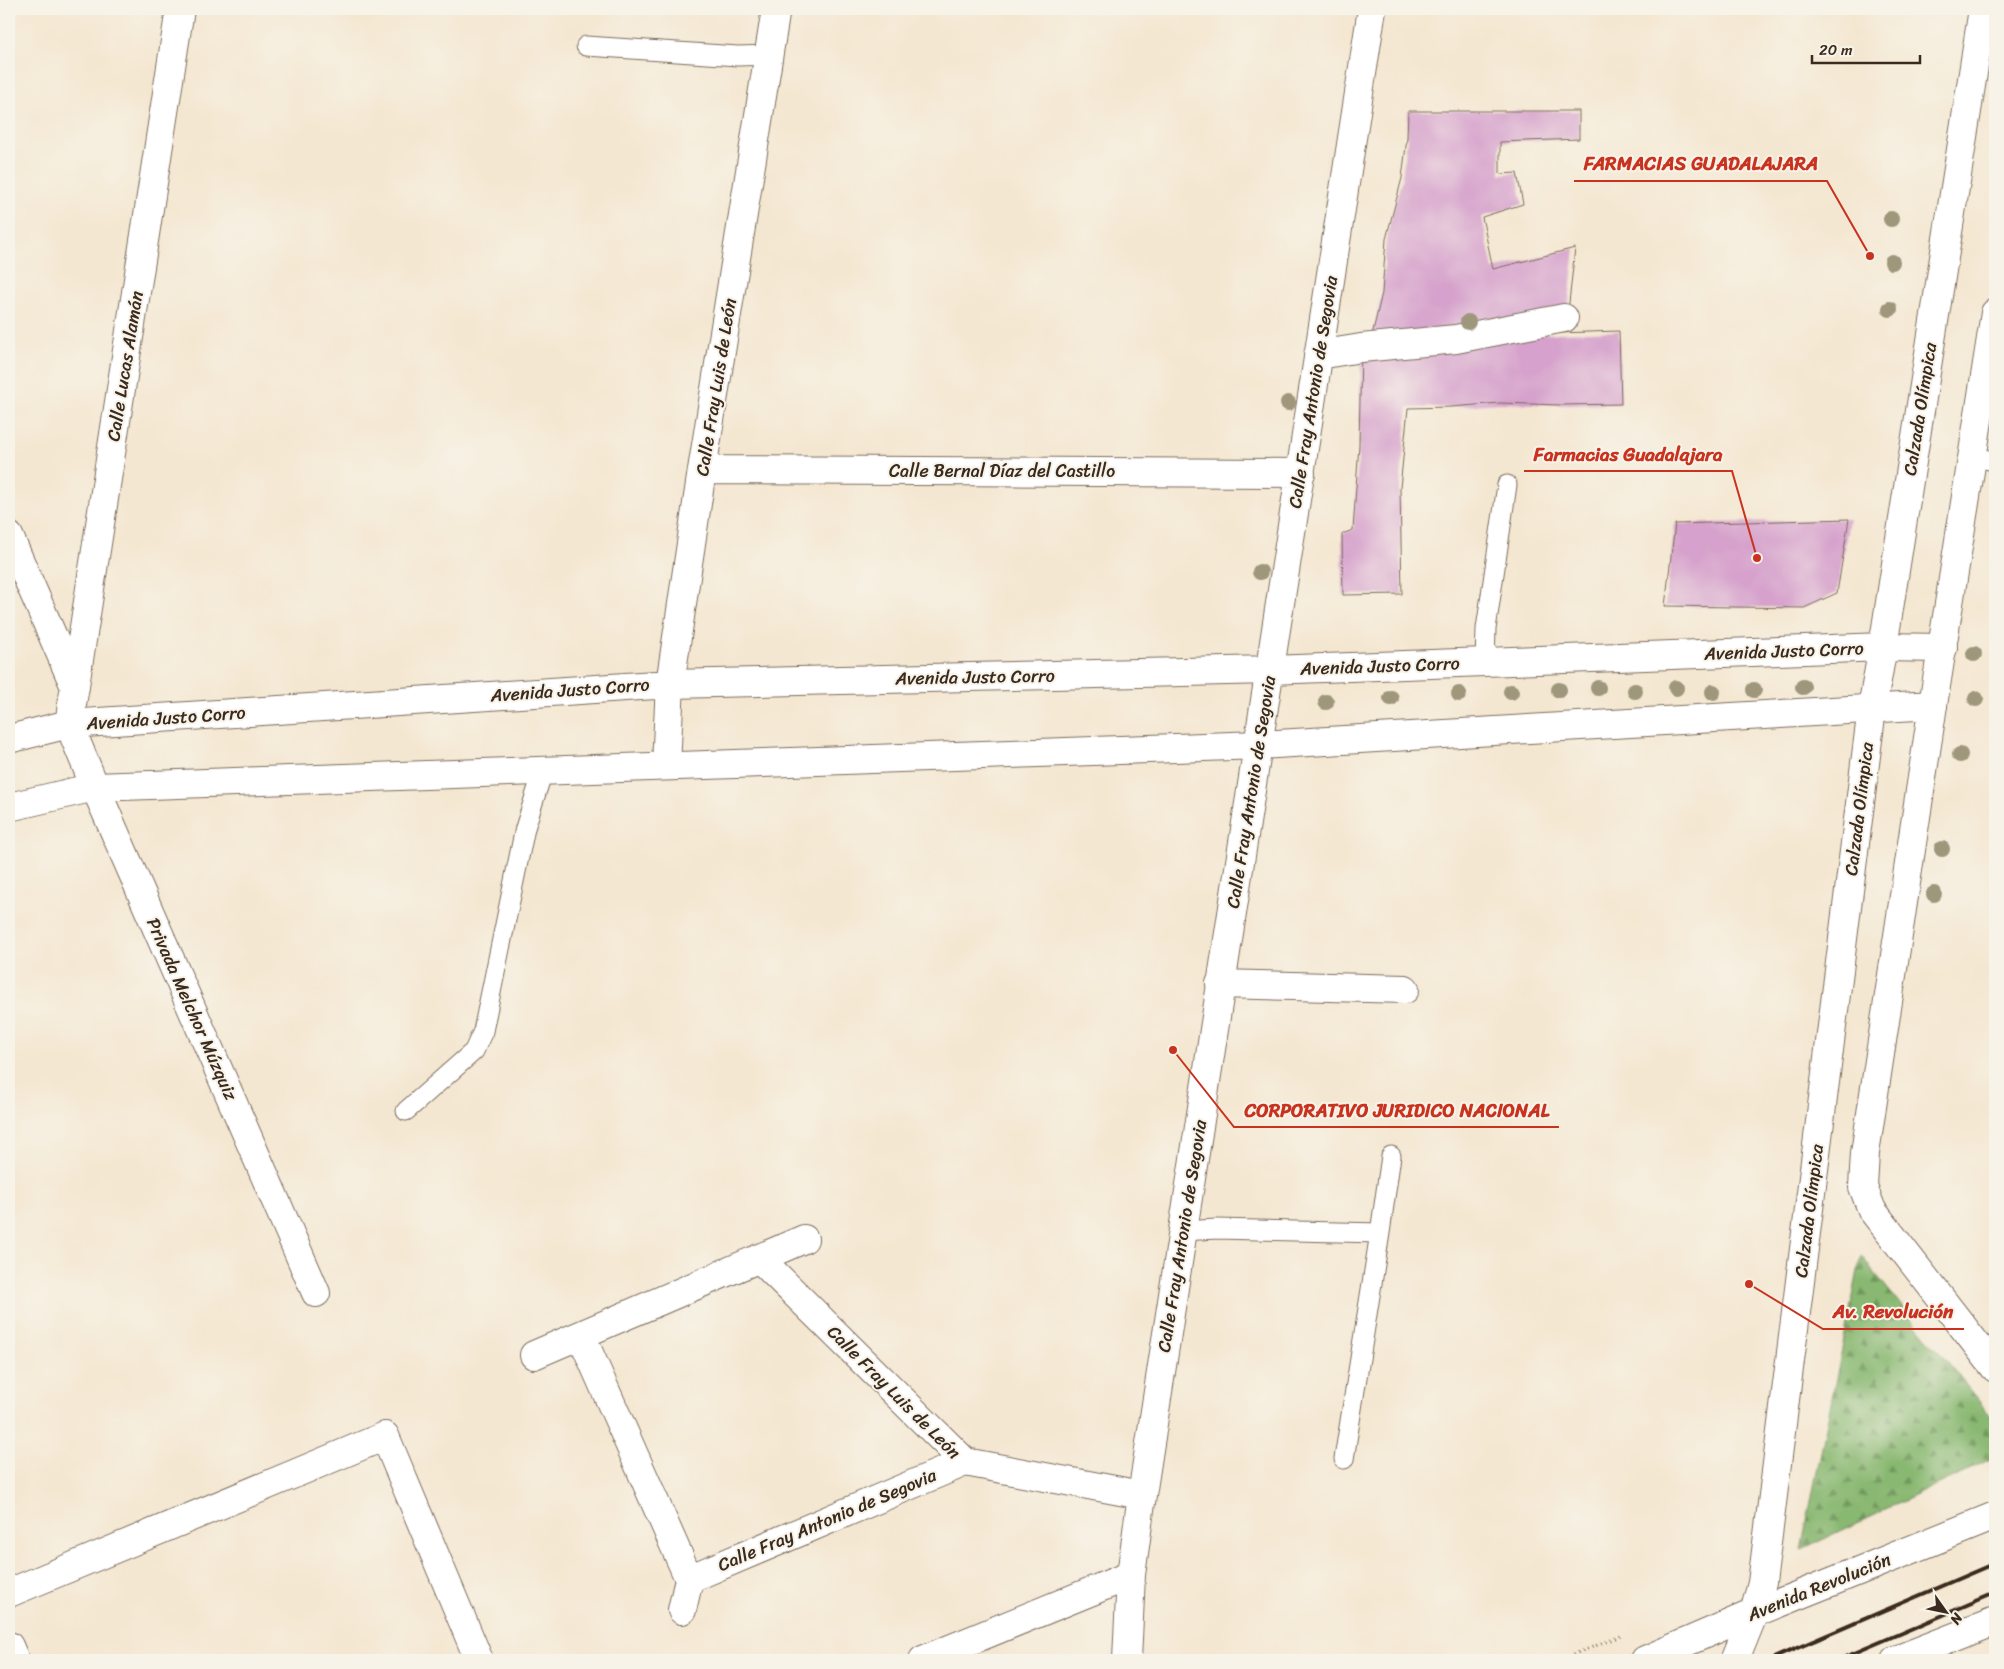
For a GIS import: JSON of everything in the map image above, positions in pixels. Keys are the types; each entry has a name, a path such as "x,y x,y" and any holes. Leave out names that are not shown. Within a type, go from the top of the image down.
{"street":[{"name":"Calle Lucas Alamán","path":"69,724 180,9"},
{"name":"Calle Fray Luis de León","path":"666,766 670,684 702,470 776,9"},
{"name":"Calle Fray Antonio de Segovia","path":"1127,1660 1131,1575 1142,1496 1372,9"},
{"name":"Calzada Olímpica","path":"1734,1660 1754,1613 1762,1583 1872,708 1983,9"},
{"path":"1995,313 1984,459 1943,648 1933,705 1865,1153 1862,1187 1872,1210 1995,1368"},
{"path":"1318,355 1361,348 1456,339 1564,318"},
{"name":"Calle Bernal Díaz del Castillo","path":"702,470 1301,473"},
{"path":"9,536 75,687"},
{"name":"Avenida Justo Corro","path":"9,739 69,724 670,684 1270,670 1883,647 1943,648"},
{"path":"9,807 95,788 1259,745 1933,705"},
{"name":"Privada Melchor Múzquiz","path":"69,724 95,788 316,1293"},
{"path":"1220,984 1405,989"},
{"path":"534,1355 804,1239"},
{"name":"Calle Fray Luis de León","path":"759,1258 965,1462 1142,1496"},
{"path":"581,1334 689,1579 682,1610"},
{"path":"9,1593 385,1436 479,1660"},
{"name":"Calle Fray Antonio de Segovia","path":"689,1579 965,1462"},
{"name":"Avenida Revolución","path":"1645,1660 1754,1613 1995,1516"},
{"path":"923,1660 1131,1575"},
{"path":"1896,1660 1994,1624"},
{"path":"9,1646 15,1660"}],"lane":[{"path":"586,46 738,56 770,55"},
{"path":"1485,662 1486,629 1507,485"},
{"path":"406,1111 474,1052 483,1031 525,828 543,771"},
{"path":"1344,1459 1391,1156"},
{"path":"1182,1231 1217,1229 1380,1233"}],"green space":[{"path":"1861,1256 1995,1421 1995,1457 1801,1550"}],"building":[{"path":"1408,111 1579,111 1579,139 1500,142 1500,174 1517,173 1523,204 1482,217 1493,269 1575,248 1568,312 1370,344 1382,293 1386,239 1402,178"},
{"path":"1619,331 1621,404 1560,405 1500,403 1408,408 1400,488 1402,594 1343,595 1342,534 1353,530 1359,445 1361,352 1558,333"},
{"path":"1849,519 1837,593 1804,608 1665,606 1675,524"}],"railway":[{"path":"1769,1660 1995,1563"},
{"path":"1838,1660 1995,1593"}],"place":[{"name":"FARMACIAS GUADALAJARA","path":"1870,256"},
{"name":"Farmacias Guadalajara","path":"1757,558"},
{"name":"CORPORATIVO JURIDICO NACIONAL","path":"1173,1050"},
{"name":"Av. Revolución","path":"1749,1284"}]}
